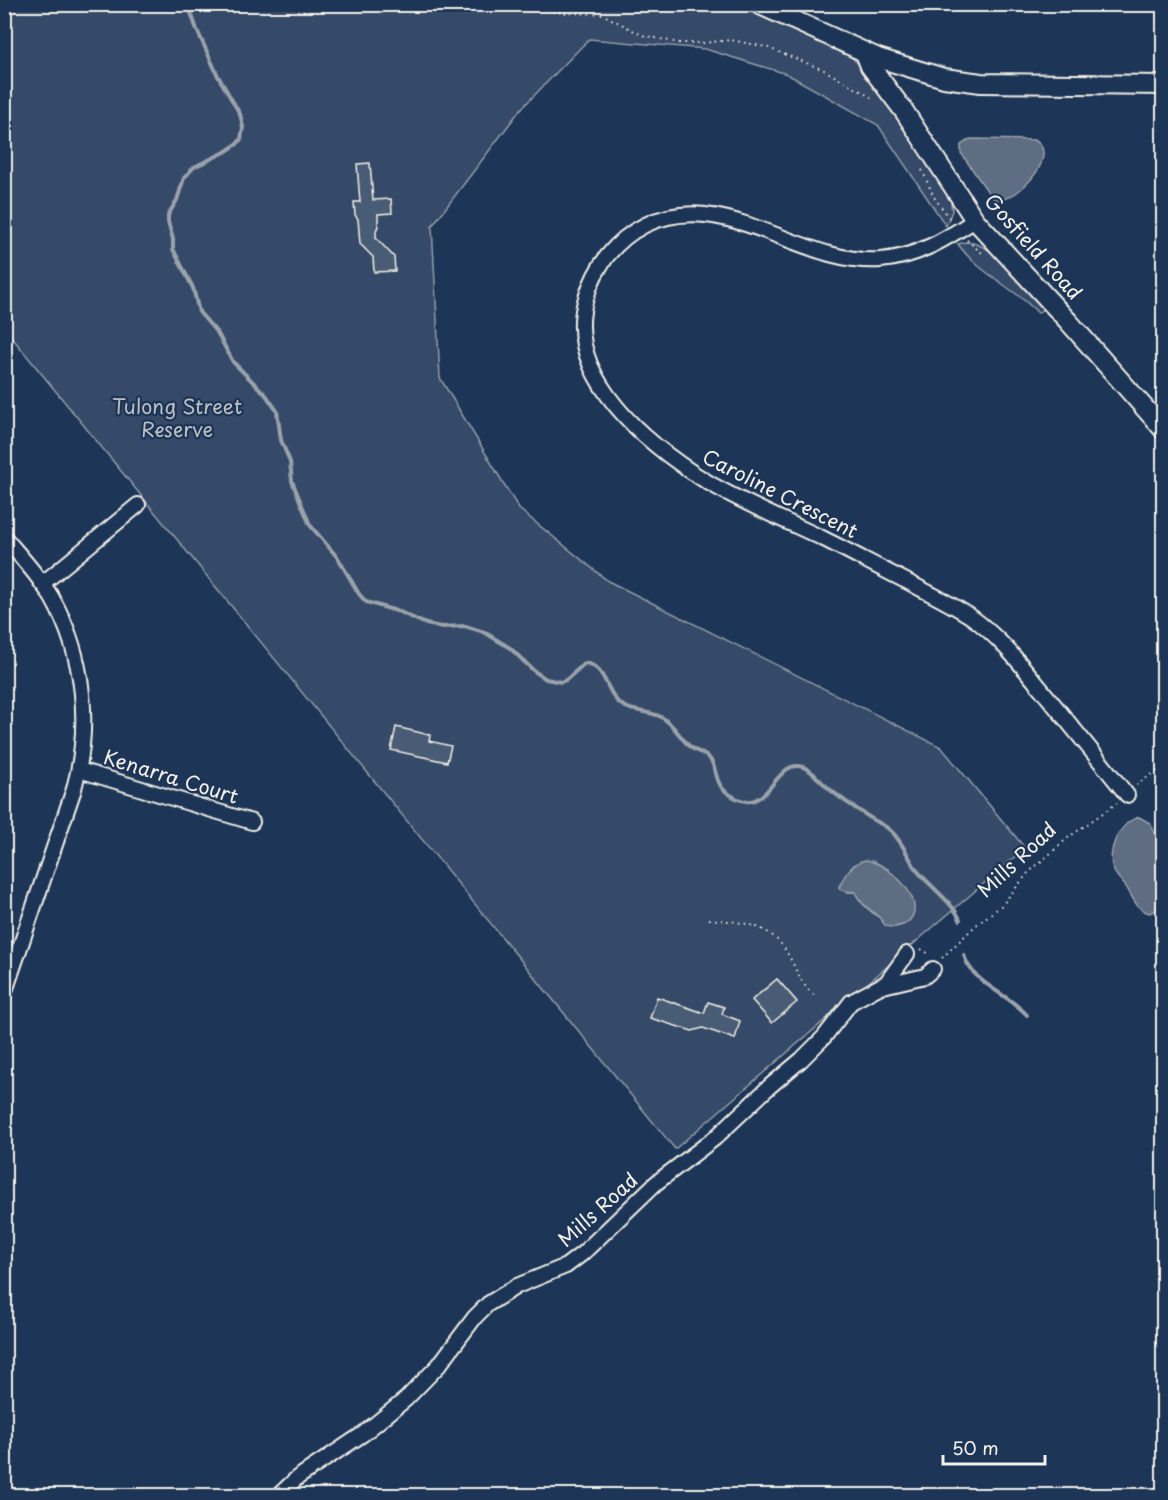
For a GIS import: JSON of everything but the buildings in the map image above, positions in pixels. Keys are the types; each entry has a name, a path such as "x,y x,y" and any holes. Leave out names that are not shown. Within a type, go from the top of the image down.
{"street":[{"path":"758,4 865,53 924,73 963,82 1164,85"},
{"name":"Gosfield Road","path":"865,53 870,66 904,111 975,220 1164,430"},
{"name":"Caroline Crescent","path":"975,220 929,247 915,253 882,260 832,255 730,219 700,214 661,219 646,224 628,236 606,257 594,276 582,314 581,328 586,355 599,382 618,409 659,447 690,470 727,493 937,597 969,616 994,635 1127,795"},
{"path":"42,584 138,505"},
{"path":"4,537 42,584 60,615 78,667 84,726 79,770 4,994"},
{"name":"Kenarra Court","path":"79,770 252,822"},
{"name":"Mills Road","path":"881,987 889,980 907,954"},
{"name":"Mills Road","path":"278,1496 303,1474 363,1434 406,1399 439,1365 475,1317 488,1304 518,1286 566,1266 583,1253 656,1183 731,1124 801,1060 824,1037 851,1002 864,993 881,987 925,976 933,969"}],"path":[{"path":"511,8 602,14 642,35 679,42 703,43 731,40 766,46 824,70 879,103"},
{"path":"920,163 938,205 972,244 989,257"},
{"name":"Mills Road","path":"933,969 975,926 1007,900 1028,873 1069,837 1164,766"},
{"path":"709,919 757,927 771,932 781,943 802,983 814,995"},
{"path":"907,954 913,950 924,950 933,958 933,969"}],"green space":[{"name":"Tulong Street Reserve","path":"724,4 753,10 839,49 852,58 873,78 950,196 952,211 946,226 878,125 787,74 705,49 589,39 520,110 432,226 440,378 519,509 608,581 941,747 1025,848 675,1149 5,329 4,5","holes":["873,861 888,869 908,921 895,927 867,908 855,892 847,892 839,886 854,865","777,979 796,1002 753,1000 753,999"]},
{"path":"966,242 978,244 1000,258 1046,306 1038,313 986,272 958,244"}],"shaded area":[{"path":"970,139 1034,140 1041,146 1043,155 1034,176 1025,185 1005,199 995,200 961,153 961,145"},
{"path":"1139,817 1150,823 1163,848 1163,906 1150,913 1142,910 1136,904 1115,874 1111,856 1116,839 1125,825"},
{"path":"865,860 885,868 895,876 911,896 914,906 913,916 905,924 896,927 886,926 855,892 843,891 839,888 849,871 856,864"}],"waterway":[{"path":"188,4 218,76 240,114 243,127 241,139 237,144 194,167 184,178 177,200 168,215 173,249 193,288 199,312 218,334 233,362 266,395 277,411 281,440 290,462 292,481 310,525 338,558 359,594 366,602 400,612 426,624 441,627 465,626 484,632 510,648 546,679 561,682 585,663 592,665 601,674 619,703 666,720 688,745 709,758 721,786 739,800 751,801 761,797 784,772 793,767 806,768 841,798 891,831 902,844 916,869 947,901 960,920"},
{"path":"964,955 968,965 982,981 1027,1015"}]}
